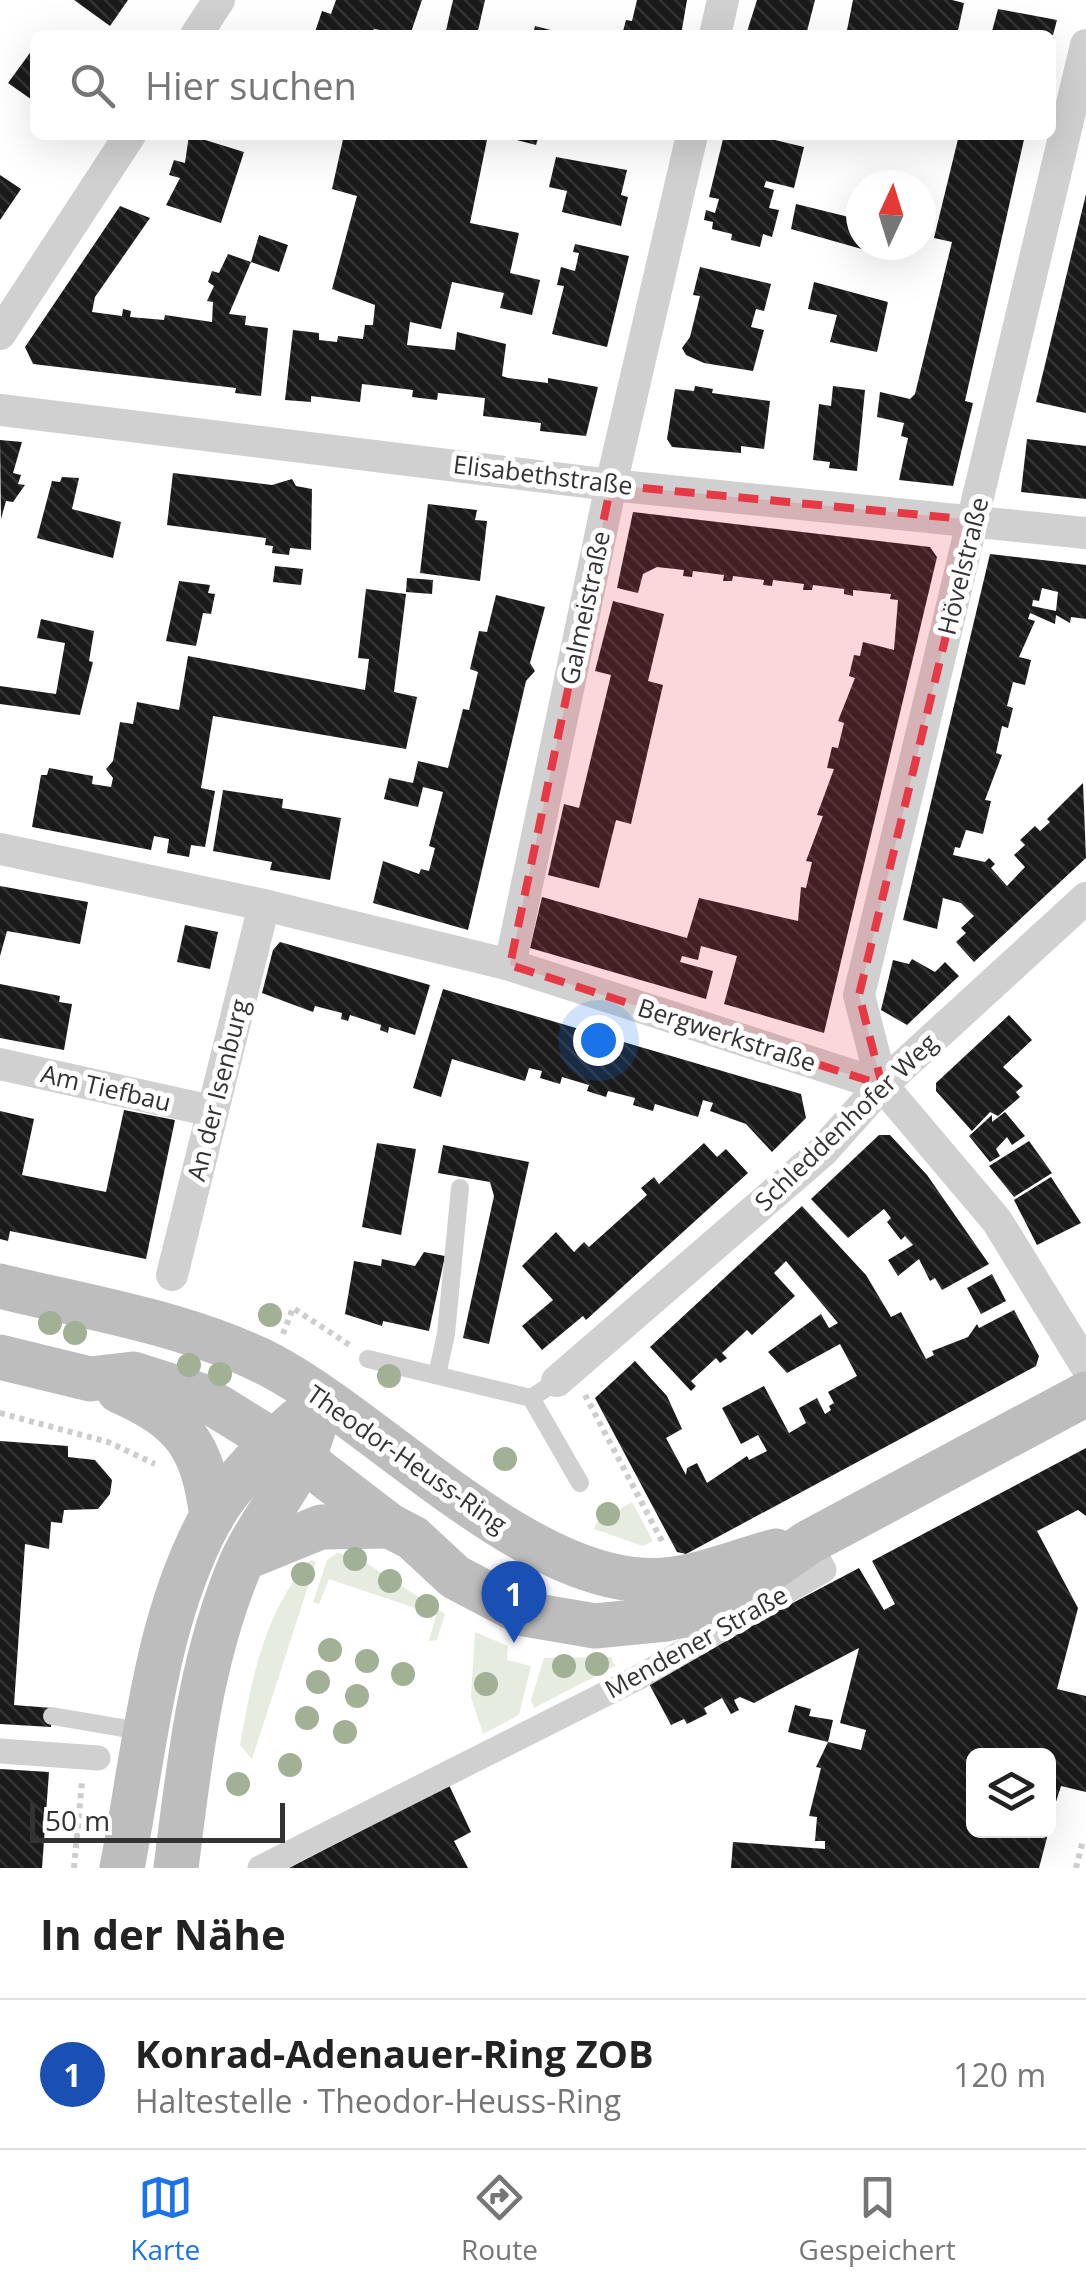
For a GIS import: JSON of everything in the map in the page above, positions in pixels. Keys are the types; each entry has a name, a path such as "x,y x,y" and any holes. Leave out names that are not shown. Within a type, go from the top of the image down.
{"main road":[{"name":"Theodor-Heuss-Ring","path":"0,1286 159,1325 270,1365 488,1517 546,1552 604,1574 665,1580 810,1542"},
{"path":"0,1357 90,1379 168,1416 202,1460 212,1517"},
{"path":"90,1379 134,1374 200,1396 290,1450 390,1526 413,1538 455,1578 526,1614 595,1626 666,1620 716,1606 810,1542 1086,1394"},
{"path":"176,1868 201,1699 228,1594 290,1450 322,1399"},
{"path":"122,1868 172,1614 212,1517 290,1450"},
{"path":"244,1558 321,1527 390,1526"}],"street":[{"path":"199,30 219,0"},
{"path":"716,30 723,0"},
{"name":"Hövelstraße","path":"882,1086 859,995 1086,45"},
{"path":"0,334 127,140"},
{"name":"Galmeistraße","path":"510,965 611,485 691,140"},
{"name":"Elisabethstraße","path":"0,410 611,485 1086,533"},
{"name":"Bergwerkstraße","path":"0,848 264,905 510,965 882,1086"},
{"name":"Schleddenhofer Weg","path":"544,1390 822,1152 882,1086 1086,898"},
{"name":"An der Isenburg","path":"172,1276 264,905"},
{"name":"Am Tiefbau","path":"0,1064 212,1111"},
{"path":"882,1086 997,1221 1086,1366"},
{"name":"Mendener Straße","path":"260,1868 640,1676 824,1570 810,1542"},
{"path":"0,1751 98,1758"}],"lane":[{"path":"437,1375 446,1334 460,1188"},
{"path":"368,1359 437,1375 544,1390 580,1484"},
{"path":"52,1716 146,1732"}],"path":[{"path":"282,1336 293,1308 368,1359"},
{"path":"544,1390 586,1395 664,1546"},
{"path":"0,1413 108,1442 166,1469"},
{"path":"74,1868 80,1785 98,1758"},
{"path":"1076,1868 1083,1840"}],"highlighted area":[{"path":"611,485 974,520 859,995 882,1085 510,965"}],"shaded area":[{"path":"632,1502 653,1541 643,1546 594,1529 597,1522"},
{"path":"337,1553 357,1557 445,1614 437,1640 429,1641 436,1615 329,1579 319,1604 313,1602 327,1560"},
{"path":"311,1560 316,1562 252,1759 240,1745 262,1646 282,1600"},
{"path":"475,1632 508,1646 507,1660 531,1666 519,1715 483,1734 471,1697"},
{"path":"611,1657 615,1666 534,1708 531,1700 544,1658"}],"building":[{"path":"74,0 128,0 110,26"},
{"path":"336,0 422,0 412,30 316,30 322,11 331,14"},
{"path":"453,0 485,0 478,30 446,30"},
{"path":"637,0 687,0 682,30 623,30 626,20 632,21"},
{"path":"757,0 815,0 807,30 748,30"},
{"path":"853,0 964,3 958,30 847,30"},
{"path":"998,9 1057,20 1054,30 992,30"},
{"path":"30,53 30,98 8,83"},
{"path":"188,140 205,140 244,152 221,223 166,205 180,178 169,175 174,160 185,163"},
{"path":"343,140 487,140 470,223 519,233 510,273 540,280 532,315 500,308 504,293 452,282 441,329 410,322 407,345 455,350 457,332 506,344 502,376 548,383 548,378 598,387 586,436 540,431 541,423 483,416 485,398 438,393 437,400 412,397 413,390 362,384 360,402 311,396 311,402 285,400 293,330 319,333 319,340 337,342 338,336 363,339 365,325 373,325 375,305 332,289 357,196 332,189"},
{"path":"723,140 775,140 804,147 794,188 766,181 764,187 774,190 769,208 779,210 772,237 763,234 760,247 731,240 732,234 712,229 713,222 704,220 706,210 715,213 719,199 709,197"},
{"path":"958,140 1024,140 965,401 973,403 953,486 899,480 908,438 901,436 904,423 877,417 880,392 910,399 915,394 952,242 936,238 936,230"},
{"path":"556,157 627,170 621,195 628,197 621,226 562,212 567,191 549,187"},
{"path":"0,175 21,189 0,220"},
{"path":"1086,194 1086,413 1036,402"},
{"path":"796,204 846,216 846,245 791,229"},
{"path":"120,206 150,218 95,297 92,312 122,316 123,309 131,311 130,317 164,320 165,315 212,322 213,302 207,301 214,286 208,282 212,271 219,273 228,254 251,262 229,314 246,316 245,325 268,328 261,396 235,393 236,388 33,364 25,347"},
{"path":"259,235 288,245 279,272 251,262"},
{"path":"575,244 629,256 607,347 552,334 564,286 557,285 561,267 575,271 579,253 573,252"},
{"path":"700,267 771,284 764,311 756,309 751,327 764,330 753,371 704,363 686,355 682,348 690,337 700,296 693,295"},
{"path":"814,282 888,302 877,352 830,342 837,315 808,309"},
{"path":"695,386 713,389 712,393 770,401 764,449 741,446 741,453 672,447 667,439 675,389 694,391"},
{"path":"833,386 865,390 857,471 829,468 830,462 813,460 819,404 831,406"},
{"path":"1027,439 1086,446 1086,499 1021,492"},
{"path":"0,440 22,442 13,473 21,475 18,484 25,485 13,502 6,501 1,519"},
{"path":"173,473 272,485 292,479 296,486 312,489 311,550 290,548 289,555 272,553 273,546 265,545 266,538 167,525"},
{"path":"62,477 79,478 72,509 121,522 113,558 37,538 52,481 60,482"},
{"path":"428,504 477,510 475,520 487,521 480,581 420,573"},
{"path":"633,512 930,547 937,557 824,1033 724,1004 737,956 701,946 698,960 682,956 680,962 713,971 706,999 530,948 542,897 687,938 699,898 798,921 801,887 806,888 812,862 806,861 823,816 817,815 834,769 827,768 832,747 838,748 844,723 838,721 855,678 849,676 854,655 860,656 863,642 894,650 898,600 890,599 891,594 853,590 853,596 844,594 844,589 813,585 812,590 803,590 804,584 773,580 772,586 763,585 764,580 733,576 732,581 723,581 724,575 693,571 692,577 683,576 684,570 657,567 643,574 638,593 617,588"},
{"path":"990,554 1086,565 1086,619 1071,617 1070,623 1056,615 1055,624 1030,613 1028,619 1035,621 1019,657 1031,660 1025,685 1013,682 1007,706 1013,708 1008,728 1002,726 996,753 1002,755 985,800 991,801 983,834 966,830 953,855 985,862 989,858 995,864 991,868 1007,886 1025,867 1014,855 1025,845 1020,840 1035,826 1040,831 1050,822 1047,819 1083,783 1086,858 974,962 956,942 966,933 961,928 974,916 961,903 943,898 937,929 903,920","holes":["1042,588 1058,592 1056,611 1032,606 1033,600 1039,601"]},
{"path":"275,566 303,569 301,585 273,582"},
{"path":"407,578 433,580 432,594 406,592"},
{"path":"179,581 210,585 208,593 215,594 211,614 203,613 196,646 166,641"},
{"path":"366,589 406,594 394,692 417,697 406,749 213,716 201,788 215,791 205,847 191,845 189,857 167,853 169,839 154,836 151,850 32,827 41,775 47,775 49,768 93,776 92,784 111,787 113,778 106,769 113,761 120,722 133,724 137,702 179,710 188,656 365,690 369,659 358,658"},
{"path":"496,595 545,607 530,663 535,671 526,681 468,930 373,903 383,861 419,874 421,869 429,871 435,848 429,846 443,792 423,787 418,807 384,799 389,778 413,783 418,761 448,768 463,709 469,710 478,672 470,669 479,631 487,632"},
{"path":"613,601 664,614 648,681 663,685 631,824 616,820 599,888 548,875 564,804 579,808 611,675 595,671"},
{"path":"41,619 94,631 89,661 93,662 80,715 0,704 0,686 56,694 65,643 37,638"},
{"path":"223,790 283,799 282,808 341,818 330,880 270,870 272,862 213,851"},
{"path":"0,886 88,902 80,944 7,931 0,956"},
{"path":"185,925 218,932 210,969 177,962"},
{"path":"280,942 430,985 415,1035 389,1027 388,1033 380,1030 381,1025 350,1015 348,1021 341,1019 342,1013 315,1006 313,1012 262,993 273,950"},
{"path":"912,959 935,972 945,962 959,976 907,1025 881,1010 893,960 909,964"},
{"path":"0,984 60,996 59,1002 72,1004 64,1050 0,1038"},
{"path":"443,989 801,1094 806,1118 772,1152 746,1124 710,1111 713,1103 703,1100 698,1117 655,1104 653,1111 633,1105 635,1098 608,1091 606,1097 587,1091 589,1085 562,1077 560,1084 540,1078 542,1071 529,1068 525,1081 452,1059 441,1097 413,1088"},
{"path":"1009,1015 1032,1040 1003,1067 1023,1086 1016,1092 1020,1097 998,1116 990,1112 972,1131 936,1091 936,1083"},
{"path":"124,1110 175,1120 146,1259 10,1231 8,1241 0,1239 0,1111 34,1119 22,1175 106,1192"},
{"path":"1005,1112 1025,1136 1012,1145 1007,1137 996,1149 1000,1156 990,1162 969,1136 992,1115 992,1122"},
{"path":"879,1135 890,1135 927,1175 989,1264 942,1290 935,1278 930,1281 919,1259 898,1276 888,1260 913,1245 905,1236 901,1240 887,1222 891,1218 884,1209 848,1238 811,1199"},
{"path":"1029,1141 1052,1173 1014,1197 989,1166"},
{"path":"377,1143 416,1149 401,1235 362,1227"},
{"path":"704,1143 717,1157 726,1149 748,1173 586,1320 583,1316 542,1350 522,1326 553,1300 522,1266 556,1232 574,1252 584,1242 589,1247 647,1195 641,1188 654,1177 659,1184"},
{"path":"443,1145 529,1162 489,1344 463,1338 494,1196 490,1182 438,1173"},
{"path":"1051,1177 1081,1223 1037,1245 1014,1200"},
{"path":"802,1206 866,1275 891,1317 901,1312 926,1359 934,1355 932,1351 968,1337 977,1324 979,1328 1014,1310 1039,1356 1036,1366 686,1554 677,1552 595,1398 635,1361 667,1396 682,1429 666,1438 686,1475 687,1468 697,1463 707,1483 747,1456 749,1460 767,1451 758,1435 741,1444 722,1408 764,1386 789,1433 806,1423 799,1408 817,1398 825,1414 831,1410 829,1406 834,1403 828,1392 857,1376 840,1344 787,1373 768,1352 821,1314 829,1328 838,1323 786,1261 774,1273 795,1296 752,1335 747,1330 722,1353 727,1358 720,1363 716,1358 691,1381 696,1386 691,1391 650,1347"},
{"path":"424,1252 445,1256 429,1331 383,1321 382,1326 345,1314 354,1261 381,1266 382,1259 415,1266"},
{"path":"992,1274 1006,1301 981,1314 967,1288"},
{"path":"0,1441 68,1446 68,1457 95,1460 112,1480 110,1494 98,1509 64,1510 62,1523 51,1522 49,1549 25,1544 14,1705 52,1708 51,1727 0,1724"},
{"path":"1086,1448 1086,1516 1078,1510 1037,1531 1078,1608 1057,1689 1086,1696 1086,1792 1061,1786 1056,1802 1056,1748 966,1748 966,1838 1047,1838 1039,1868 731,1868 733,1842 825,1849 825,1841 815,1841 817,1817 809,1816 821,1768 816,1767 828,1742 861,1750 866,1730 840,1723 859,1648 754,1703 740,1697 734,1700 739,1710 731,1714 722,1698 704,1708 707,1714 687,1724 684,1719 671,1725 647,1680 859,1568 884,1610 895,1604 872,1561"},
{"path":"795,1705 811,1709 809,1716 833,1720 828,1742 788,1732"},
{"path":"0,1769 49,1772 42,1868 0,1868"},
{"path":"449,1785 471,1832 454,1841 468,1868 289,1868"}],"place":[{"name":"Konrad-Adenauer-Ring ZOB","path":"514,1643"}]}
